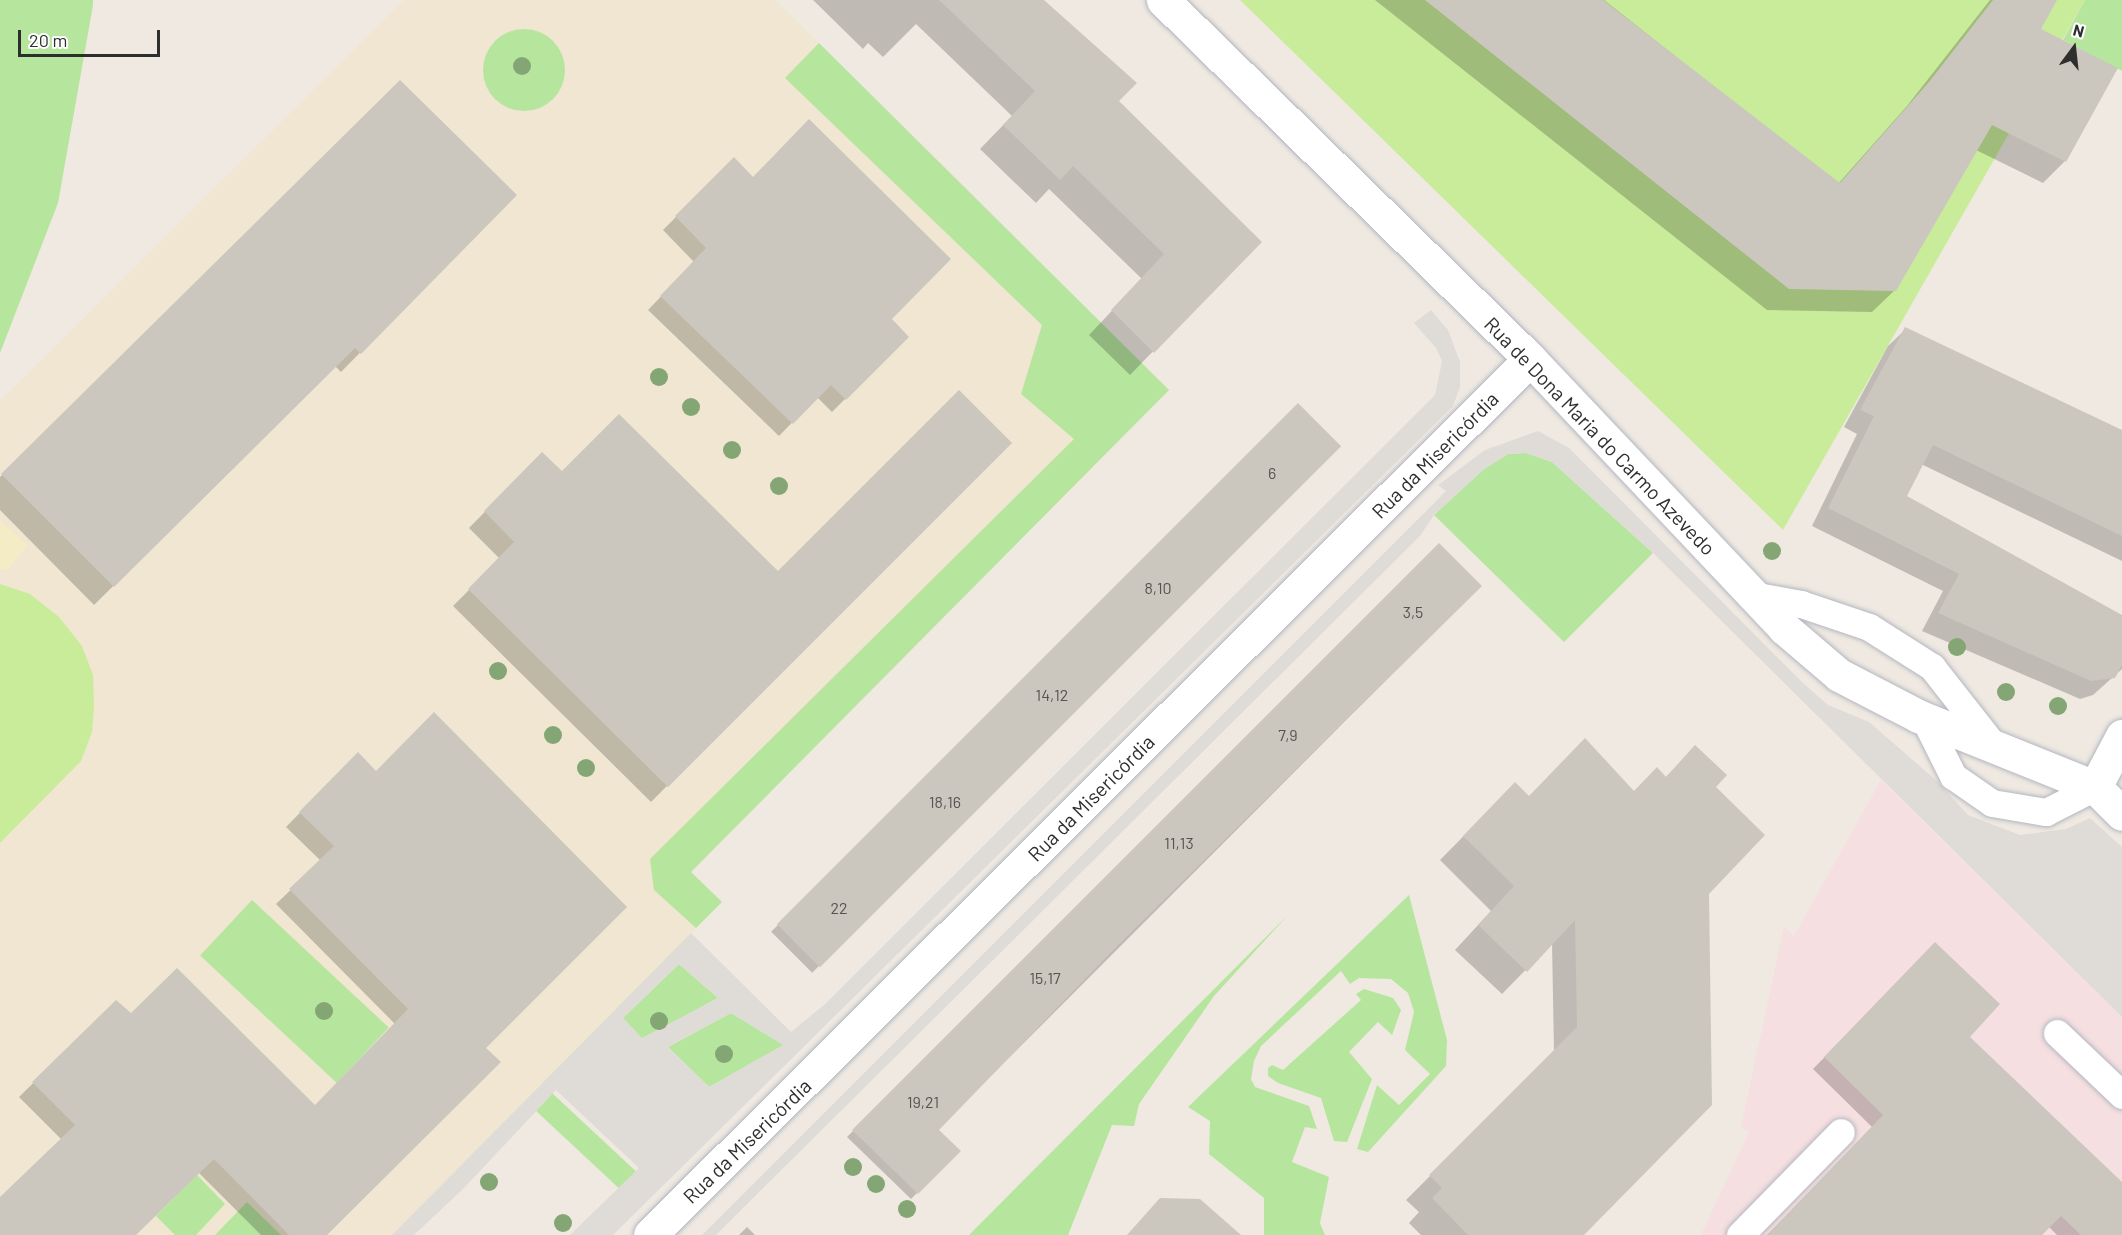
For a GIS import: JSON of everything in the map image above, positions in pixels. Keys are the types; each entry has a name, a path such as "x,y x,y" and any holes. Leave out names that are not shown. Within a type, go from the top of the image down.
{"street":[{"name":"Rua de Dona Maria do Carmo Azevedo","path":"1163,0 1530,359 1752,596 1839,675 1924,718 2095,787"},
{"name":"Rua da Misericórdia","path":"650,1235 1530,359"},
{"path":"2122,736 2095,787 2122,814"}],"lane":[{"path":"1752,596 1801,604 1869,627 1932,667 1994,746"},
{"path":"1924,718 1953,776 1992,803 2046,812 2095,787"},
{"path":"2057,1033 2122,1095"},
{"path":"1740,1235 1841,1132"}],"shaded area":[{"path":"404,0 775,0 1169,390 691,872 722,902 392,1235 0,1235 0,401"},
{"path":"1431,310 1448,330 1460,362 1460,387 1453,406 613,1235 570,1235 639,1168 556,1090 464,1188 414,1235 392,1235 691,933 791,1032 824,1005 1435,395 1442,361 1436,348 1414,323","holes":["679,964 718,998 642,1038 623,1018","731,1013 783,1045 709,1087 668,1047"]},
{"path":"1538,431 1569,448 1803,683 1828,705 1869,722 1938,782 1968,815 2020,835 2066,829 2090,818 2122,847 2122,1017 1653,553 1552,462 1526,453 1508,454 1484,469 1434,515 1420,536 716,1235 702,1235 1446,491 1438,485 1485,450"},
{"path":"1881,780 2122,1017 2122,1235 1701,1235 1749,1132 1741,1127 1784,927 1794,936"}],"green space":[{"path":"0,0 93,0 93,5 58,203 0,353"},
{"path":"1240,0 2085,0 1783,530"},
{"path":"2085,0 2122,0 2122,71 2063,40"},
{"path":"524,29 540,32 553,41 562,54 565,70 562,86 553,99 540,108 524,111 508,108 495,99 486,86 483,70 486,54 495,41 508,32"},
{"path":"819,43 1169,390 691,872 722,902 696,928 654,890 650,859 1074,439 1021,394 1042,325 785,78"},
{"path":"1526,453 1552,462 1653,553 1564,642 1434,515 1484,469 1508,454"},
{"path":"0,584 30,594 59,617 82,646 93,675 94,706 92,732 81,761 0,843"},
{"path":"1409,895 1447,1040 1446,1066 1368,1152 1357,1149 1377,1085 1399,1105 1430,1074 1405,1050 1414,1012 1408,993 1391,979 1359,978 1350,984 1341,971 1261,1046 1254,1061 1251,1079 1255,1087 1309,1106 1317,1129 1305,1127 1292,1162 1329,1177 1320,1223 1325,1235 1264,1235 1264,1198 1209,1154 1210,1121 1188,1107"},
{"path":"252,900 389,1028 337,1083 200,956"},
{"path":"1288,915 1214,996 1139,1104 1134,1126 1112,1125 1068,1235 969,1235"},
{"path":"679,964 718,998 642,1039 623,1018"},
{"path":"1364,989 1393,998 1401,1010 1392,1035 1378,1022 1349,1052 1372,1079 1347,1142 1334,1141 1321,1098 1278,1083 1268,1076 1268,1068 1272,1065 1283,1070 1361,1000 1356,994"},
{"path":"731,1013 784,1045 709,1087 668,1047"},
{"path":"552,1093 636,1171 620,1189 536,1111"},
{"path":"197,1175 225,1204 196,1235 175,1235 156,1216"},
{"path":"247,1202 281,1235 215,1235"}],"sand":[{"path":"0,520 27,545 9,569 0,569"}],"building":[{"path":"939,0 1044,0 1137,83 1119,101 1262,242 1154,353 1111,310 1164,254 1073,166 1060,180 1003,125 1035,91"},
{"path":"1425,0 1603,0 1840,183 1929,82 1993,0 2057,0 2041,29 2118,68 2066,162 1992,125 1896,291 1789,289"},
{"path":"400,80 517,195 361,354 355,348 114,587 1,474"},
{"path":"809,119 951,259 892,319 909,337 846,400 831,385 793,424 660,296 706,248 675,216 734,157 753,177"},
{"path":"1905,327 2122,430 2122,536 1933,445 1907,496 2122,615 2122,665 2115,678 2091,681 1938,613 1959,574 1828,508 1874,416 1860,410"},
{"path":"959,390 1012,443 668,787 468,589 514,542 484,511 542,452 562,471 619,414 778,571"},
{"path":"1298,403 1341,446 820,967 777,924"},
{"path":"1439,543 1482,586 1112,951 939,1130 961,1151 918,1194 852,1130"},
{"path":"434,712 627,907 486,1048 501,1062 327,1235 289,1235 214,1159 136,1235 0,1235 0,1197 75,1125 32,1082 116,1000 131,1013 177,968 315,1105 408,1009 289,889 334,846 299,812 358,752 376,771"},
{"path":"1585,738 1634,791 1657,767 1666,777 1695,745 1727,775 1716,787 1765,835 1709,894 1712,1105 1584,1235 1468,1235 1432,1198 1442,1188 1429,1175 1577,1027 1575,920 1527,972 1478,925 1514,886 1463,836 1515,782 1529,796"},
{"path":"1935,942 2000,1004 1970,1037 2122,1182 2122,1235 2081,1235 2061,1216 2042,1235 1767,1235 1883,1115 1824,1057"},
{"path":"1160,1198 1200,1199 1241,1235 1127,1235"}]}
